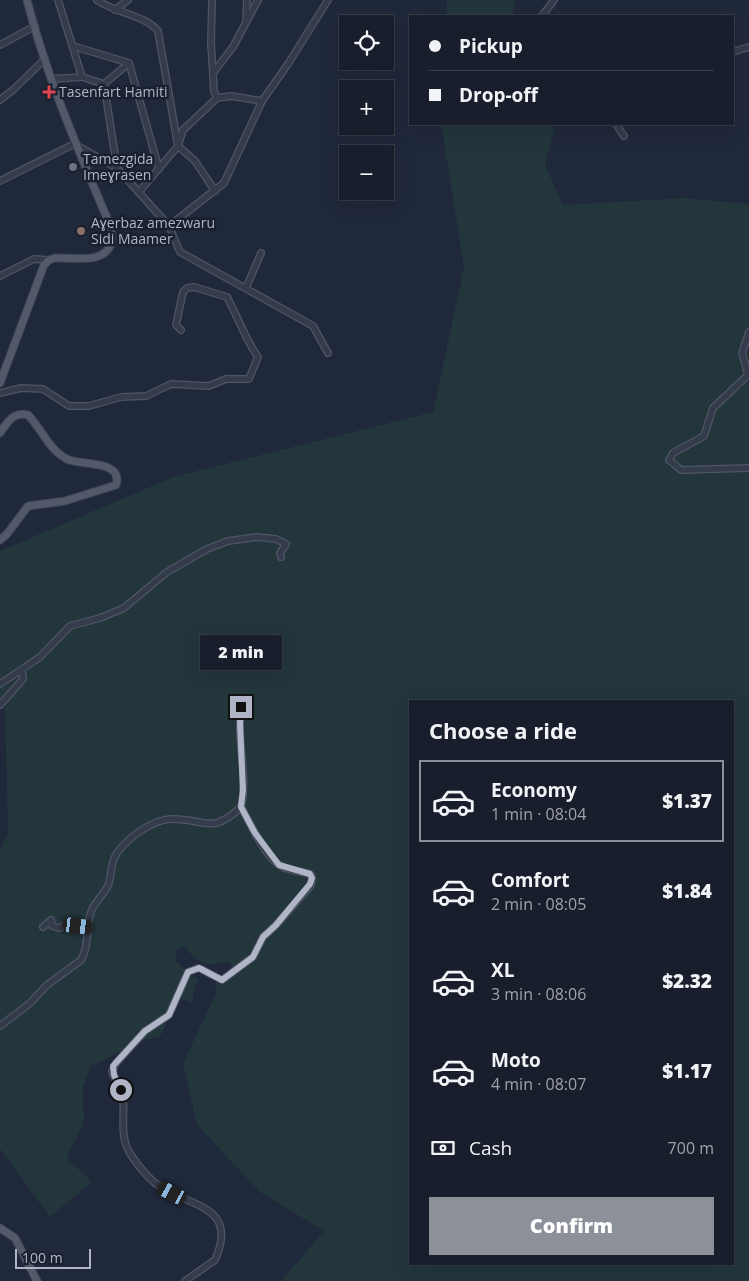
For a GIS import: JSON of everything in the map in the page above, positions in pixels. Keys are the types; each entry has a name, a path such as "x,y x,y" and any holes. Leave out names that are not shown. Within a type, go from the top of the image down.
{"main road":[{"path":"0,383 39,274 49,260 98,257 110,247 112,234 109,223 74,144 51,79 27,0"},
{"path":"0,433 12,417 18,414 28,415 63,457 72,461 112,468 117,475 116,484 108,489 58,502 28,506 7,534 0,540"},
{"path":"0,1228 15,1238 37,1281"}],"street":[{"path":"58,0 82,77"},
{"path":"97,0 115,10 148,22 159,34 178,146 194,162 215,190"},
{"path":"115,10 128,0"},
{"path":"212,0 213,73 214,91 217,98"},
{"path":"246,23 247,0"},
{"path":"213,73 233,47 258,0"},
{"path":"169,226 224,183 262,101 288,64 328,0"},
{"path":"543,15 554,0"},
{"path":"0,45 35,26"},
{"path":"73,46 129,63"},
{"path":"734,51 749,47"},
{"path":"0,100 45,59"},
{"path":"104,84 129,63"},
{"path":"129,63 159,169"},
{"path":"51,79 82,77 104,84"},
{"path":"104,84 117,168"},
{"path":"139,192 178,146 183,130 217,98 231,96 262,101"},
{"path":"617,125 624,136"},
{"path":"0,181 74,144 117,168 169,226 180,252 313,326 328,353"},
{"path":"246,288 261,254"},
{"path":"0,276 34,259 49,260"},
{"path":"0,393 21,388 43,389 69,406 88,406 121,397 146,396 171,384 209,386 226,378 248,378 251,376 258,356 247,340 241,322 227,297 194,287 187,288 182,292 177,316 176,325 181,330"},
{"path":"749,332 742,352 748,375 713,408 704,436 673,453 669,460 682,470 749,468"},
{"path":"0,684 47,651 70,626 100,618 124,608 167,572 214,546 250,538 276,539 286,544 280,553 281,557"},
{"path":"0,705 23,679 22,670"},
{"path":"185,1281 215,1260 220,1238 219,1221 210,1210 172,1193 150,1179 130,1153 123,1128 124,1098 112,1071 116,1062 145,1031 169,1015 188,972 199,968 222,980 232,974 253,957 263,937 276,925 310,884 312,878 310,874 286,868 275,861 255,833 241,807 243,790 240,718 242,702"},
{"path":"0,1026 29,1004 48,985 80,962 84,954 92,910 109,882 114,858 120,850 144,829 168,820 210,825 223,822 241,807"},
{"path":"43,927 51,920 52,926 56,927 70,924 89,927"}],"shaded area":[{"path":"447,0 515,0 512,15 446,15"},
{"path":"441,125 548,125 555,128 545,164 563,205 684,198 749,204 749,1281 281,1281 324,1231 260,1192 197,1125 183,1063 216,993 216,980 234,970 229,961 209,964 199,961 184,946 176,952 176,961 185,970 189,978 195,977 200,981 194,985 193,1003 181,999 160,1036 141,1041 90,1067 83,1088 84,1123 67,1158 92,1182 50,1217 0,1149 0,850 8,833 5,706 0,697 0,551 173,477 433,412 464,267"}],"place":[{"name":"Tasenfart Hamiti","path":"49,92"},
{"name":"Tamezgida Imeɣrasen","path":"73,167"},
{"name":"Aɣerbaz amezwaru Sidi Maamer","path":"81,231"}],"route":[{"path":"121,1090 112,1071 113,1066 145,1031 169,1015 182,991 188,972 199,968 222,980 244,965 253,957 263,937 306,891 312,878 310,874 281,867 259,839 241,807 243,790 241,707"}]}
